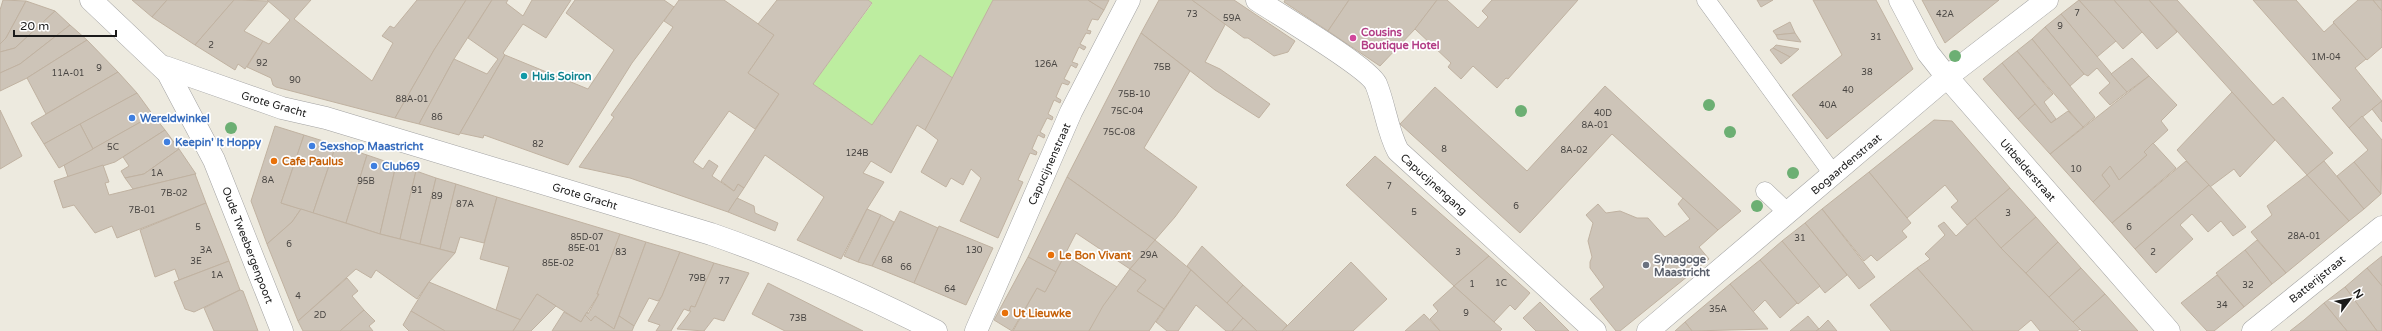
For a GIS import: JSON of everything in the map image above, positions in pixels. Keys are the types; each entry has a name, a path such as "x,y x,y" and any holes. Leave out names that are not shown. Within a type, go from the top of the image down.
{"street":[{"path":"91,0 165,67"},
{"name":"Capucijnenstraat","path":"976,331 1071,112 1129,0"},
{"name":"Capucijnengang","path":"1257,0 1361,68 1376,83 1391,138 1398,151 1595,331"},
{"name":"Uitbelderstraat","path":"1900,0 1928,53 1947,77 2169,331"},
{"name":"Bogaardenstraat","path":"1648,331 1947,77 2047,0"},
{"name":"Grote Gracht","path":"165,67 223,89 711,234 848,287 936,331"},
{"name":"Oude Tweebergenpoort","path":"165,67 214,160 282,331"},
{"name":"Batterijstraat","path":"2253,331 2382,227"}],"lane":[{"path":"1706,0 1834,174"},
{"path":"1765,191 1788,213"}],"green space":[{"path":"868,0 993,0 954,79 920,55 872,125 813,84 872,4"}],"building":[{"path":"3,0 26,1 6,38 0,44 0,10"},
{"path":"132,0 167,0 152,17"},
{"path":"167,0 234,0 195,45 152,17"},
{"path":"234,0 269,1 244,31 263,41 245,69 238,64 235,70 195,45"},
{"path":"267,0 311,0 294,19 372,81 393,43 382,36 390,26 394,28 417,0 466,0 434,50 395,118 276,87 273,85 271,78 247,67 263,41 269,44 290,20"},
{"path":"466,0 492,0 454,59 419,124 395,118 434,50"},
{"path":"492,0 508,0 506,3 523,16 532,0 571,0 546,38 523,24 503,53 505,55 459,135 419,124 454,59 487,74 498,59 468,38"},
{"name":"Huis Soiron","path":"575,0 664,0 674,7 632,63 568,165 484,135 483,138 460,133 505,55 588,89 614,50 566,13"},
{"path":"679,0 724,0 774,35 748,73 779,94 755,129 729,111 693,162 703,169 709,160 718,166 712,176 734,191 738,184 744,188 728,212 630,178 579,167 614,117 611,115 673,27 664,21"},
{"path":"777,0 868,0 872,3 813,84 872,125 920,55 954,79 925,130 917,125 891,173 871,161 863,173 884,182 867,209 841,259 797,240 824,197 765,155 744,188 738,184 734,191 721,181 779,94 748,73 774,35 758,24"},
{"path":"993,0 1088,0 1104,10 1098,20 1092,19 1087,30 1091,31 1090,34 1086,33 1080,44 1086,47 1084,50 1079,47 1072,62 1078,64 1076,68 1071,65 1064,79 1070,82 1068,85 1062,83 1056,97 1061,100 1060,103 1054,100 1048,114 1053,117 1052,120 1047,118 1040,132 1045,135 1044,138 1038,135 1032,149 1037,152 1036,155 1030,153 1018,180 1023,182 998,238 960,221 981,178 971,169 963,185 951,178 946,187 921,172 938,140 925,130"},
{"path":"1088,0 1109,0 1104,10"},
{"path":"1159,0 1192,0 1226,23 1205,62 1220,69 1270,104 1259,118 1215,90 1141,33"},
{"path":"1192,0 1234,0 1295,41 1288,52 1274,56 1248,38 1244,38"},
{"path":"1285,0 1349,0 1328,31 1284,2"},
{"path":"1349,0 1437,0 1415,29 1380,66 1328,31"},
{"path":"1437,0 1447,0 1478,28 1488,17 1482,11 1492,0 1578,0 1508,79 1506,78 1497,88 1473,66 1461,79 1448,67 1451,63 1415,29"},
{"path":"1757,0 1773,0 1761,7"},
{"path":"1813,0 1876,0 1913,69 1827,139 1792,95 1842,55"},
{"path":"1922,0 1999,0 1945,43"},
{"path":"2079,0 2116,41 2097,57 2061,14"},
{"path":"2079,0 2114,0 2142,32 2123,49"},
{"path":"2114,0 2149,0 2177,32 2157,49"},
{"path":"2149,0 2177,0 2273,105 2283,97 2333,153 2307,175"},
{"path":"2253,0 2296,0 2324,32 2334,23 2366,59 2355,68 2382,101 2349,128 2332,108 2341,100"},
{"path":"2358,0 2373,0 2382,11 2382,47 2367,60 2333,22"},
{"path":"2373,0 2382,0 2382,11"},
{"path":"26,1 55,11 15,48 0,52 0,44 6,38"},
{"path":"55,11 70,25 20,64 0,73 0,52 15,48"},
{"path":"2061,14 2127,92 2110,105 2099,93 2110,83 2097,68 2088,76 2084,74 2045,27"},
{"path":"1790,22 1795,33 1776,35 1773,31"},
{"path":"70,25 87,40 27,78 0,91 0,73 20,64"},
{"path":"2045,27 2084,74 2070,86 2032,39"},
{"path":"1141,33 1190,71 1144,148 1197,187 1175,217 1155,240 1067,177"},
{"path":"1795,33 1801,42 1778,39 1776,35"},
{"path":"2032,39 2095,117 2083,127 2017,51"},
{"path":"87,40 118,72 46,114 27,78"},
{"path":"1776,45 1799,49 1790,57 1773,48"},
{"path":"1773,48 1790,57 1781,64 1770,50"},
{"path":"2017,51 2053,94 2044,102 2056,119 2051,123 2002,63"},
{"path":"2132,58 2149,76 2127,92 2111,74"},
{"path":"2002,63 2035,104 2018,119 1983,79"},
{"path":"118,72 137,93 44,144 31,123"},
{"path":"2149,76 2177,105 2161,121 2168,130 2144,152 2147,155 2119,180 2110,166 2102,175 2110,186 2093,202 2050,154"},
{"path":"1605,86 1741,211 1718,230 1612,134 1520,233 1400,124 1435,87 1527,171"},
{"path":"2232,92 2275,140 2240,177 2234,169 2210,187 2177,150"},
{"path":"137,93 153,115 93,149 80,124"},
{"path":"2382,101 2382,122 2372,109"},
{"path":"2035,104 2051,123 2068,111 2083,127 2050,154 2018,119"},
{"path":"0,110 22,156 0,169"},
{"path":"153,115 165,130 115,162 68,177 64,165"},
{"path":"2362,116 2382,140 2381,194 2354,162 2368,150 2349,128"},
{"path":"1934,120 1952,121 2010,188 1967,225 1951,207 1958,201 1945,185 1907,218 1869,172"},
{"path":"80,124 93,149 59,168 44,144"},
{"path":"275,126 304,135 281,203 301,209 292,222 267,244 251,201"},
{"path":"165,130 179,149 144,174 125,178 121,171 129,166 123,157"},
{"path":"304,135 336,145 313,213 281,203"},
{"path":"2153,143 2176,168 2112,223 2093,202 2110,186 2102,175 2110,166 2119,180 2147,155 2144,152"},
{"path":"336,145 367,155 346,223 313,213"},
{"path":"179,149 196,174 133,189 125,178 144,174"},
{"path":"367,155 396,165 380,234 346,223"},
{"path":"1375,156 1489,256 1454,286 1346,185"},
{"path":"2186,161 2209,185 2135,249 2112,223"},
{"path":"2324,161 2364,209 2349,221 2307,175"},
{"path":"2354,162 2381,194 2364,209 2337,176"},
{"path":"103,165 109,182 105,183 109,195 195,174 206,203 117,238 112,226 95,233 74,205 63,208 54,181"},
{"path":"396,165 416,171 400,239 380,234"},
{"path":"416,171 436,178 420,244 400,239"},
{"path":"1869,172 1911,223 1902,231 1907,237 1877,261 1871,255 1864,261 1822,209"},
{"path":"2307,175 2349,221 2286,273 2251,232 2272,215 2267,206"},
{"path":"1067,177 1155,240 1130,269 1076,233 1056,272 1028,257"},
{"path":"436,178 456,184 440,249 420,244"},
{"path":"456,184 497,197 484,243 460,237 455,253 440,249"},
{"path":"2209,185 2246,227 2233,236 2221,221 2208,232 2192,214 2180,225 2193,239 2156,273 2135,249"},
{"path":"2010,188 2036,217 2001,248 1975,218"},
{"path":"497,197 620,234 597,294 599,294 581,322 537,294 521,320 496,310 509,267 480,259"},
{"path":"737,198 754,206 755,213 778,223 775,231 728,212"},
{"name":"Synagoge Maastricht","path":"1683,198 1718,230 1699,247 1709,259 1620,331 1616,331 1590,299 1604,287 1590,268 1592,257 1588,241 1593,223 1586,215 1598,204 1606,213 1620,211 1637,218 1648,218 1665,237 1690,219 1678,204"},
{"path":"206,203 229,261 179,280 175,269 155,277 140,230"},
{"path":"301,209 380,234 455,253 429,282 417,299 376,270 371,278 356,269 298,321 267,244 292,222"},
{"path":"867,209 881,215 858,262 844,256"},
{"path":"1822,209 1875,277 1859,289 1805,223"},
{"path":"900,211 938,228 914,283 872,266"},
{"path":"881,215 894,222 872,266 858,262"},
{"path":"2036,217 2058,242 2026,273 2001,248"},
{"path":"1975,218 2001,248 2080,329 2077,331 2040,331 2031,320 2018,331 1973,331 1917,268 1930,259 1925,254 1945,235 1938,226 1944,222 1956,236"},
{"path":"1805,223 1847,275 1825,293 1782,241"},
{"path":"939,226 993,248 966,305 914,283"},
{"path":"620,234 646,242 614,329 595,316 591,321 585,315 587,312 588,314 599,294 597,294"},
{"path":"1155,240 1191,270 1164,309 1137,291 1146,280 1130,269"},
{"path":"2257,240 2286,273 2272,284 2245,250"},
{"path":"1782,241 1820,286 1798,304 1760,260"},
{"path":"646,242 680,252 662,296 658,301 649,298 634,326 619,316"},
{"path":"2058,242 2081,268 2049,297 2026,273"},
{"path":"1202,246 1243,285 1227,303 1187,266"},
{"path":"2245,250 2272,284 2244,307 2216,273"},
{"path":"680,252 714,263 695,307 691,306 689,311 684,309 671,331 656,331 660,325 648,321 662,296"},
{"path":"1065,255 1117,287 1089,331 1013,331 1037,288 1045,292"},
{"path":"1489,256 1530,293 1515,310 1510,305 1494,322 1454,286"},
{"path":"2382,256 2382,286 2367,268"},
{"path":"1028,257 1056,272 1045,292 1037,288 1012,331 994,320"},
{"path":"1760,260 1797,303 1780,318 1765,300 1753,312 1730,284"},
{"path":"229,261 240,290 194,312 185,309 174,282"},
{"path":"1351,262 1387,299 1353,331 1282,331"},
{"path":"714,263 749,273 724,321 714,318 704,331 677,329 691,311 689,311 691,306 695,307"},
{"path":"1917,268 1973,331 1891,331 1870,305"},
{"path":"2081,268 2105,294 2073,322 2049,297"},
{"path":"2367,268 2382,286 2382,331 2377,331 2345,287"},
{"path":"1130,269 1146,280 1137,291 1164,309 1149,331 1089,331 1103,306"},
{"path":"1191,270 1243,318 1232,331 1226,331 1196,305 1178,331 1167,331 1156,322"},
{"path":"2217,275 2244,307 2214,331 2207,331 2181,303"},
{"path":"347,278 358,291 352,296 364,310 340,331 303,331 298,321"},
{"path":"429,282 521,320 513,331 445,331 411,311"},
{"path":"768,283 863,331 785,331 752,314"},
{"path":"1730,284 1768,329 1692,331 1685,322"},
{"path":"1243,285 1287,325 1282,331 1257,331 1227,303"},
{"path":"1454,286 1502,329 1500,331 1440,331 1430,319 1438,311 1433,305"},
{"path":"2345,287 2377,331 2347,331 2324,303"},
{"path":"240,290 243,291 258,331 214,331 204,308"},
{"path":"537,294 556,306 531,331 513,331"},
{"path":"2105,294 2138,331 2082,331 2073,322"},
{"path":"1540,302 1569,331 1536,331 1523,318"},
{"path":"2324,303 2347,331 2290,331 2304,320"},
{"path":"364,310 375,321 369,326 373,331 340,331"},
{"path":"411,311 445,331 409,331 403,325"},
{"path":"564,312 581,322 585,315 591,321 595,316 614,329 619,316 634,326 632,331 552,331"},
{"path":"1424,314 1440,331 1405,331"},
{"path":"1808,316 1819,329 1816,331 1790,331"},
{"path":"1243,318 1257,331 1232,331"},
{"path":"1828,320 1837,331 1816,331 1819,329"},
{"path":"1685,322 1692,331 1675,331"}],"place":[{"name":"Cousins Boutique Hotel","path":"1353,38"},
{"name":"Huis Soiron","path":"524,76"},
{"name":"Wereldwinkel","path":"132,118"},
{"name":"Keepin' It Hoppy","path":"167,142"},
{"name":"Sexshop Maastricht","path":"312,146"},
{"name":"Cafe Paulus","path":"274,161"},
{"name":"Club69","path":"374,166"},
{"name":"Le Bon Vivant","path":"1051,255"},
{"name":"Synagoge Maastricht","path":"1646,265"},
{"name":"Ut Lieuwke","path":"1005,313"}]}
